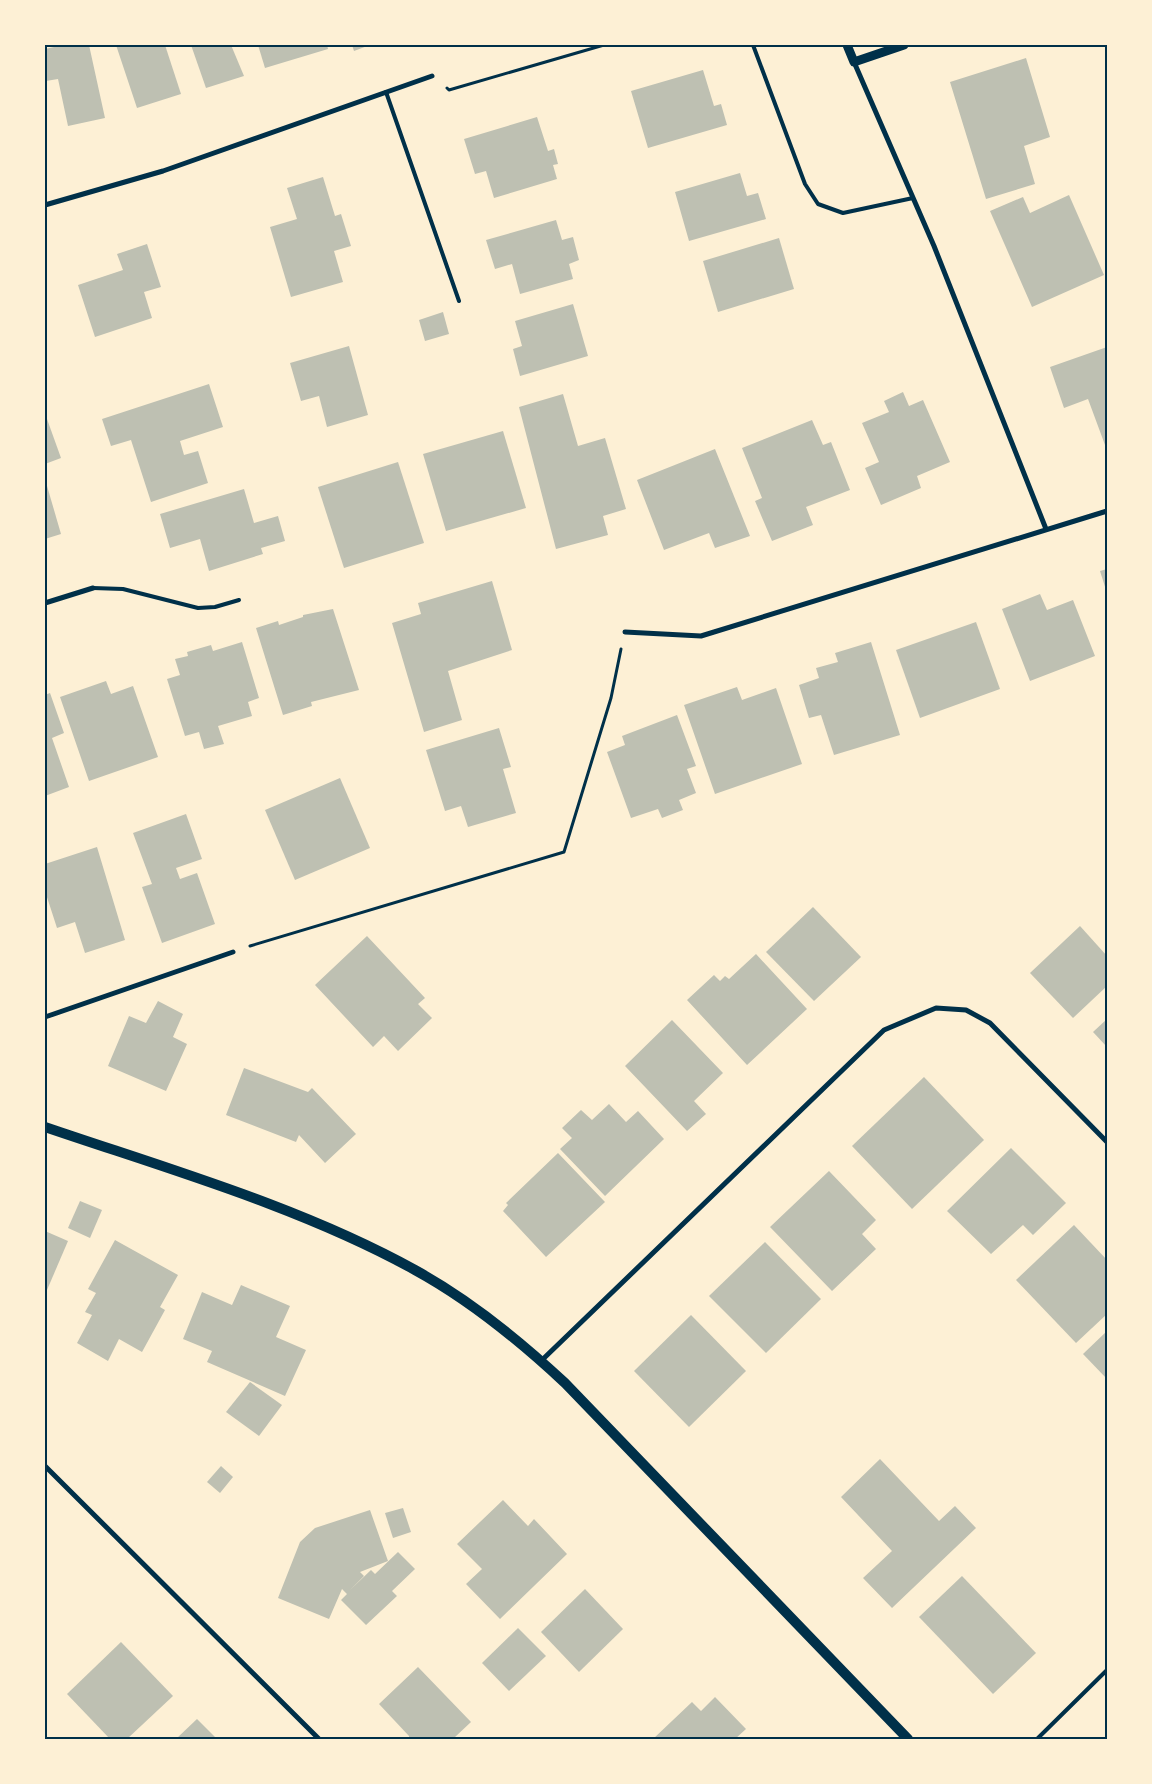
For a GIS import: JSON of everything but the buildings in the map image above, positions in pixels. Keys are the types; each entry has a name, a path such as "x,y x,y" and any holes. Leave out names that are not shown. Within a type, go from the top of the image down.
{"main road":[{"path":"45,1127 286,1212 376,1250 419,1272 465,1301 541,1361 646,1465 908,1739"}],"street":[{"path":"847,45 914,198 1046,528"},
{"path":"854,62 904,45"},
{"path":"45,205 163,171 432,76"},
{"path":"625,632 701,636 1007,542 1046,528 1107,511"},
{"path":"45,603 93,588"},
{"path":"45,1017 233,952"},
{"path":"541,1361 884,1030 936,1008 966,1010 990,1023 1107,1142"},
{"path":"45,1466 320,1739"}],"lane":[{"path":"753,45 805,184 818,204 843,213 914,198"},
{"path":"386,92 459,301"},
{"path":"93,588 123,589 198,608 215,607 239,600"},
{"path":"1038,1739 1107,1670"}],"path":[{"path":"432,76 449,90 604,45"},
{"path":"233,952 564,852 611,698 616,673"}]}
